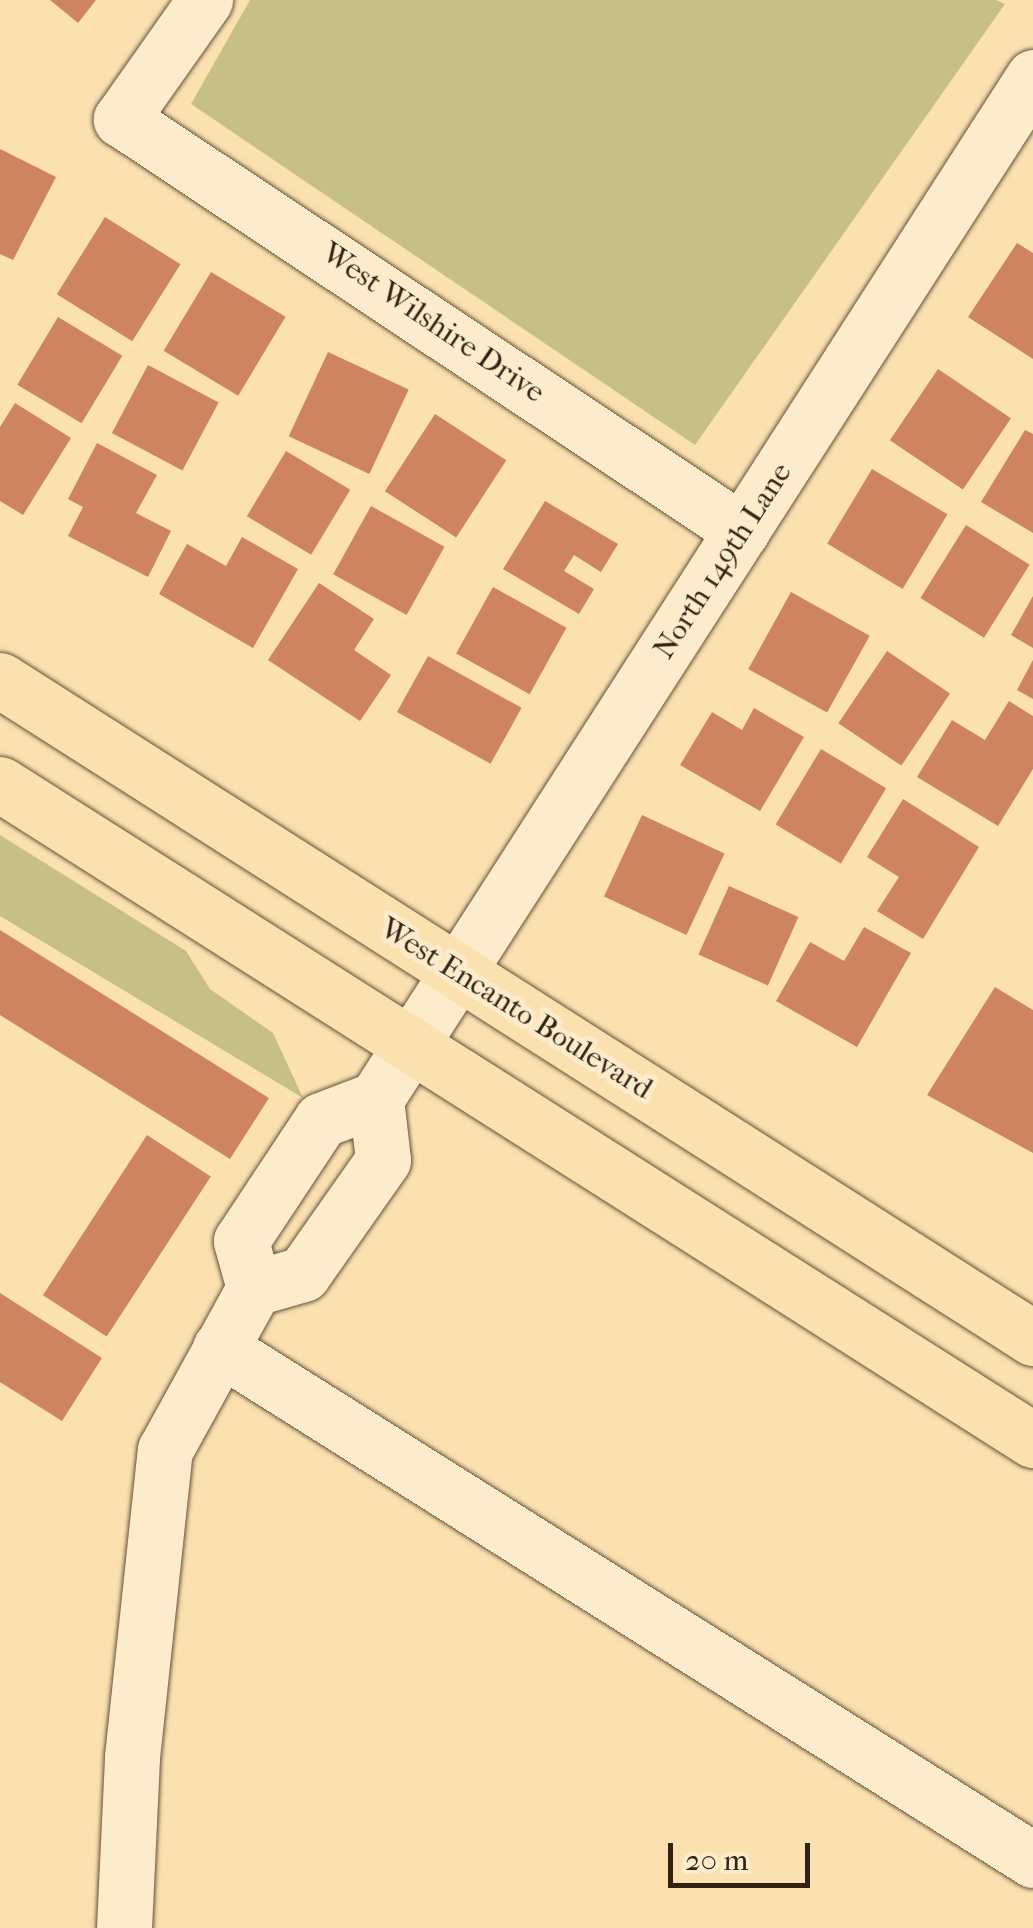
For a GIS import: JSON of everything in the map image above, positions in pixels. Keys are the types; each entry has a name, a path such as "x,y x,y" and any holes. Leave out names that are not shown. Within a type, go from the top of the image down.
{"main road":[{"name":"West Encanto Boulevard","path":"0,680 1033,1338"},
{"path":"0,784 1033,1440"}],"street":[{"name":"West Wilshire Drive","path":"205,0 121,119 742,531"},
{"name":"North 149th Lane","path":"376,1099 1033,77"},
{"path":"124,1928 132,1757 165,1450 254,1288 303,1274 384,1160 376,1099 320,1120 241,1241 254,1288"},
{"path":"220,1348 1033,1860"}],"shaded area":[{"path":"250,0 996,0 1005,4 695,445 191,104"},
{"path":"0,835 186,951 210,989 273,1033 303,1098 0,916"}],"building":[{"path":"50,0 96,0 78,23"},
{"path":"0,149 56,177 13,260 0,254"},
{"path":"105,217 180,264 132,341 57,294"},
{"path":"1017,243 1033,253 1033,359 968,317"},
{"path":"211,272 286,317 238,396 164,351"},
{"path":"58,317 122,356 82,423 17,385"},
{"path":"328,352 409,390 369,474 289,436"},
{"path":"148,365 219,403 182,471 112,433"},
{"path":"938,369 1011,418 963,490 890,440"},
{"path":"15,403 71,438 23,515 0,501 0,427"},
{"path":"435,414 506,460 456,537 385,491"},
{"path":"1025,430 1033,434 1033,533 981,502"},
{"path":"97,443 157,475 136,513 171,531 148,577 68,536 83,507 68,499"},
{"path":"286,451 350,490 311,555 247,516"},
{"path":"872,469 947,514 903,589 827,544"},
{"path":"545,501 618,544 601,572 574,555 564,571 594,589 579,614 503,569"},
{"path":"371,506 444,547 407,615 333,574"},
{"path":"966,525 1030,565 984,638 920,598"},
{"path":"242,537 298,569 253,648 159,594 187,544 226,566"},
{"path":"319,583 374,619 354,650 391,675 360,721 268,660"},
{"path":"493,587 566,628 530,694 456,653"},
{"path":"791,592 870,636 827,713 748,669"},
{"path":"1033,596 1033,648 1011,635"},
{"path":"887,651 950,693 901,766 838,723"},
{"path":"428,656 522,708 491,764 397,712"},
{"path":"1033,660 1033,699 1017,690"},
{"path":"1009,701 1033,716 1033,769 998,826 917,777 952,720 985,740"},
{"path":"754,708 804,737 760,811 680,765 712,712 742,730"},
{"path":"821,749 886,788 841,864 776,824"},
{"path":"903,799 979,847 923,939 877,911 899,877 867,857"},
{"path":"642,815 724,853 686,935 604,897"},
{"path":"729,886 798,917 768,985 698,955"},
{"path":"864,927 911,953 857,1047 776,1001 810,942 844,961"},
{"path":"0,930 269,1098 230,1159 0,1015"},
{"path":"995,987 1033,1010 1033,1153 927,1095"},
{"path":"147,1135 211,1176 107,1337 43,1295"},
{"path":"0,1293 102,1358 62,1421 0,1382"}]}
